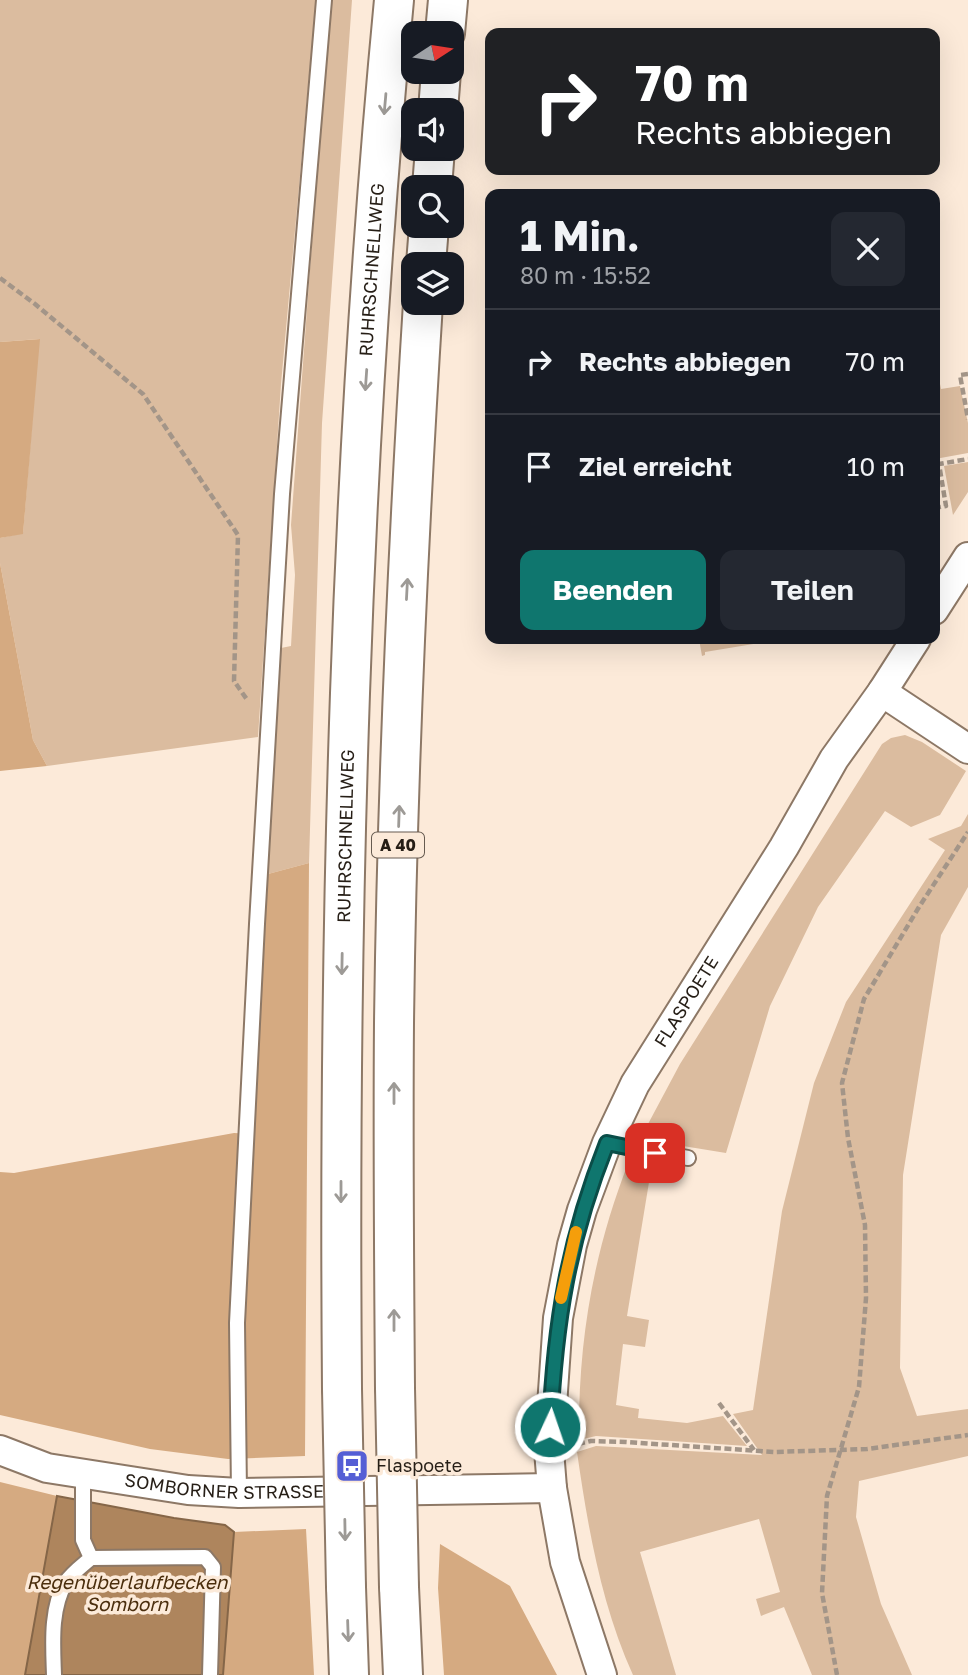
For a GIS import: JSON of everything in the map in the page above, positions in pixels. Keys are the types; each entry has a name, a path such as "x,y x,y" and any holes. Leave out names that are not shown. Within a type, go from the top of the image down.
{"highway":[{"name":"RUHRSCHNELLWEG","path":"349,1675 342,1389 341,1013 350,689 361,450 394,0"},
{"path":"446,21 448,0"},
{"name":"A 40","path":"403,1675 395,1388 394,1141 398,845 404,649 422,315"}],"street":[{"path":"940,601 968,557"},
{"name":"FLASPOETE","path":"552,1488 549,1450 558,1318 572,1245 607,1143 635,1084 668,1029 784,847 834,759 913,644"},
{"path":"882,692 968,749"},
{"name":"SOMBORNER STRASSE","path":"0,1450 47,1468 188,1490 239,1493 552,1488"},
{"path":"552,1488 565,1562 603,1675"}],"lane":[{"path":"239,1493 237,1323 268,731 282,494 324,0"},
{"path":"607,1143 688,1158"},
{"path":"83,1474 83,1540 91,1558"},
{"path":"54,1675 53,1641 57,1603 67,1580 91,1558 205,1557 213,1567 210,1675"}],"path":[{"path":"0,278 142,394 238,535 234,681 268,731"},
{"path":"968,374 960,376 968,419"},
{"path":"940,464 968,459"},
{"path":"940,470 946,506 940,507"},
{"path":"837,1675 822,1593 827,1496 859,1387 866,1298 865,1225 848,1138 842,1083 864,999 968,832"},
{"path":"719,1403 755,1451"},
{"path":"573,1445 591,1441 626,1442 775,1452 867,1449 968,1435"}],"shaded area":[{"path":"0,0 316,0 281,384 258,737 47,766 33,740 0,563 0,538 23,533 39,339 0,342"},
{"path":"330,0 352,0 322,423 309,863 268,874 281,648 291,646 295,575 291,525"},
{"path":"40,339 23,534 0,538 0,342"},
{"path":"940,384 941,389 960,386 968,423 968,453 940,458"},
{"path":"968,462 968,492 953,515 944,466"},
{"path":"0,563 33,740 47,766 0,771"},
{"path":"700,644 754,644 705,652 702,656"},
{"path":"905,735 922,742 966,771 940,815 911,827 885,811 818,907 770,1006 726,1153 640,1139 680,1064 882,744 891,738"},
{"path":"968,814 968,887 941,935 903,1175 900,1368 917,1416 968,1409 968,1456 859,1481 856,1517 881,1604 912,1675 812,1675 784,1607 761,1616 756,1599 780,1592 759,1519 640,1552 676,1675 633,1675 604,1593 591,1537 577,1452 596,1446 762,1455 733,1414 753,1410 782,1211 814,1083 846,1002 945,850 928,839 961,826"},
{"path":"309,863 305,1456 228,1459 150,1449 0,1415 0,1172 14,1173 234,1133 254,1134 268,874"},
{"path":"629,1161 652,1164 627,1316 649,1320 645,1347 623,1344 616,1405 639,1409 638,1418 687,1423 723,1416 747,1446 596,1436 579,1440 581,1368 590,1298 606,1229"},
{"path":"0,1482 57,1496 25,1675 0,1675"},
{"path":"306,1529 314,1675 223,1675 234,1532"},
{"path":"440,1544 510,1586 557,1675 444,1675 438,1588"}],"water":[{"name":"Regenüberlaufbecken Somborn","path":"57,1496 225,1525 234,1532 223,1675 25,1675"}],"slow traffic":[{"path":"561,1298 576,1232"}],"place":[{"name":"Flaspoete","path":"352,1466"}],"route":[{"path":"550,1427 558,1318 572,1245 593,1177 607,1143 655,1153"}]}
